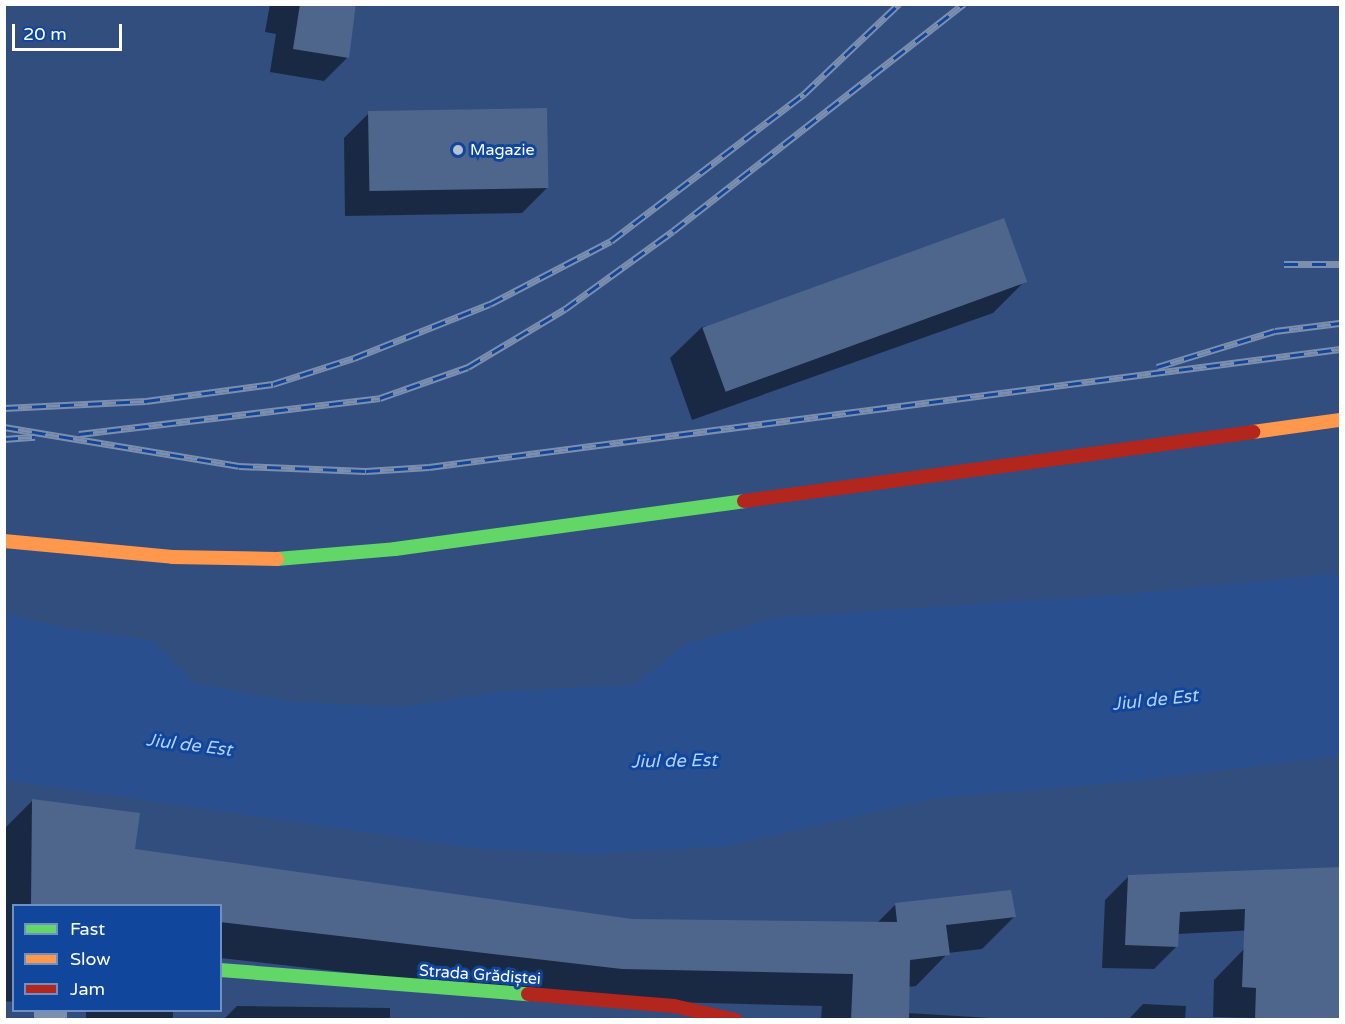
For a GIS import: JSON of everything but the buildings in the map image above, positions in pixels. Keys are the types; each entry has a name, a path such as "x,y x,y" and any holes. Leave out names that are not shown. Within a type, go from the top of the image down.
{"street":[{"path":"4,541 172,557 278,559 395,549 1341,420"},
{"name":"Strada Grădiștei","path":"222,970 674,1006 735,1020"}],"water":[{"name":"Jiul de Est","path":"1340,573 1340,756 1136,781 931,799 727,846 588,854 480,849 5,780 5,613 70,629 151,640 194,683 294,702 403,707 500,691 634,685 688,643 780,617 1140,593"}],"railway":[{"path":"4,408 146,401 273,384 354,358 490,304 611,241 804,94 899,4"},
{"path":"79,434 380,398 468,367 565,309 673,231 964,4"},
{"path":"1284,264 1340,264"},
{"path":"1157,367 1275,331 1340,323"},
{"path":"4,427 239,466 366,471 429,467 1340,349"},
{"path":"4,439 35,437"}],"traffic: fast":[{"path":"277,559 395,549 744,501"},
{"path":"222,970 528,994"}],"traffic: slow":[{"path":"1253,432 1340,420"},
{"path":"4,541 172,557 277,559"}],"traffic: jam":[{"path":"744,501 1253,432"},
{"path":"528,994 674,1006 735,1020"}],"place":[{"name":"Magazie","path":"458,150"}]}
